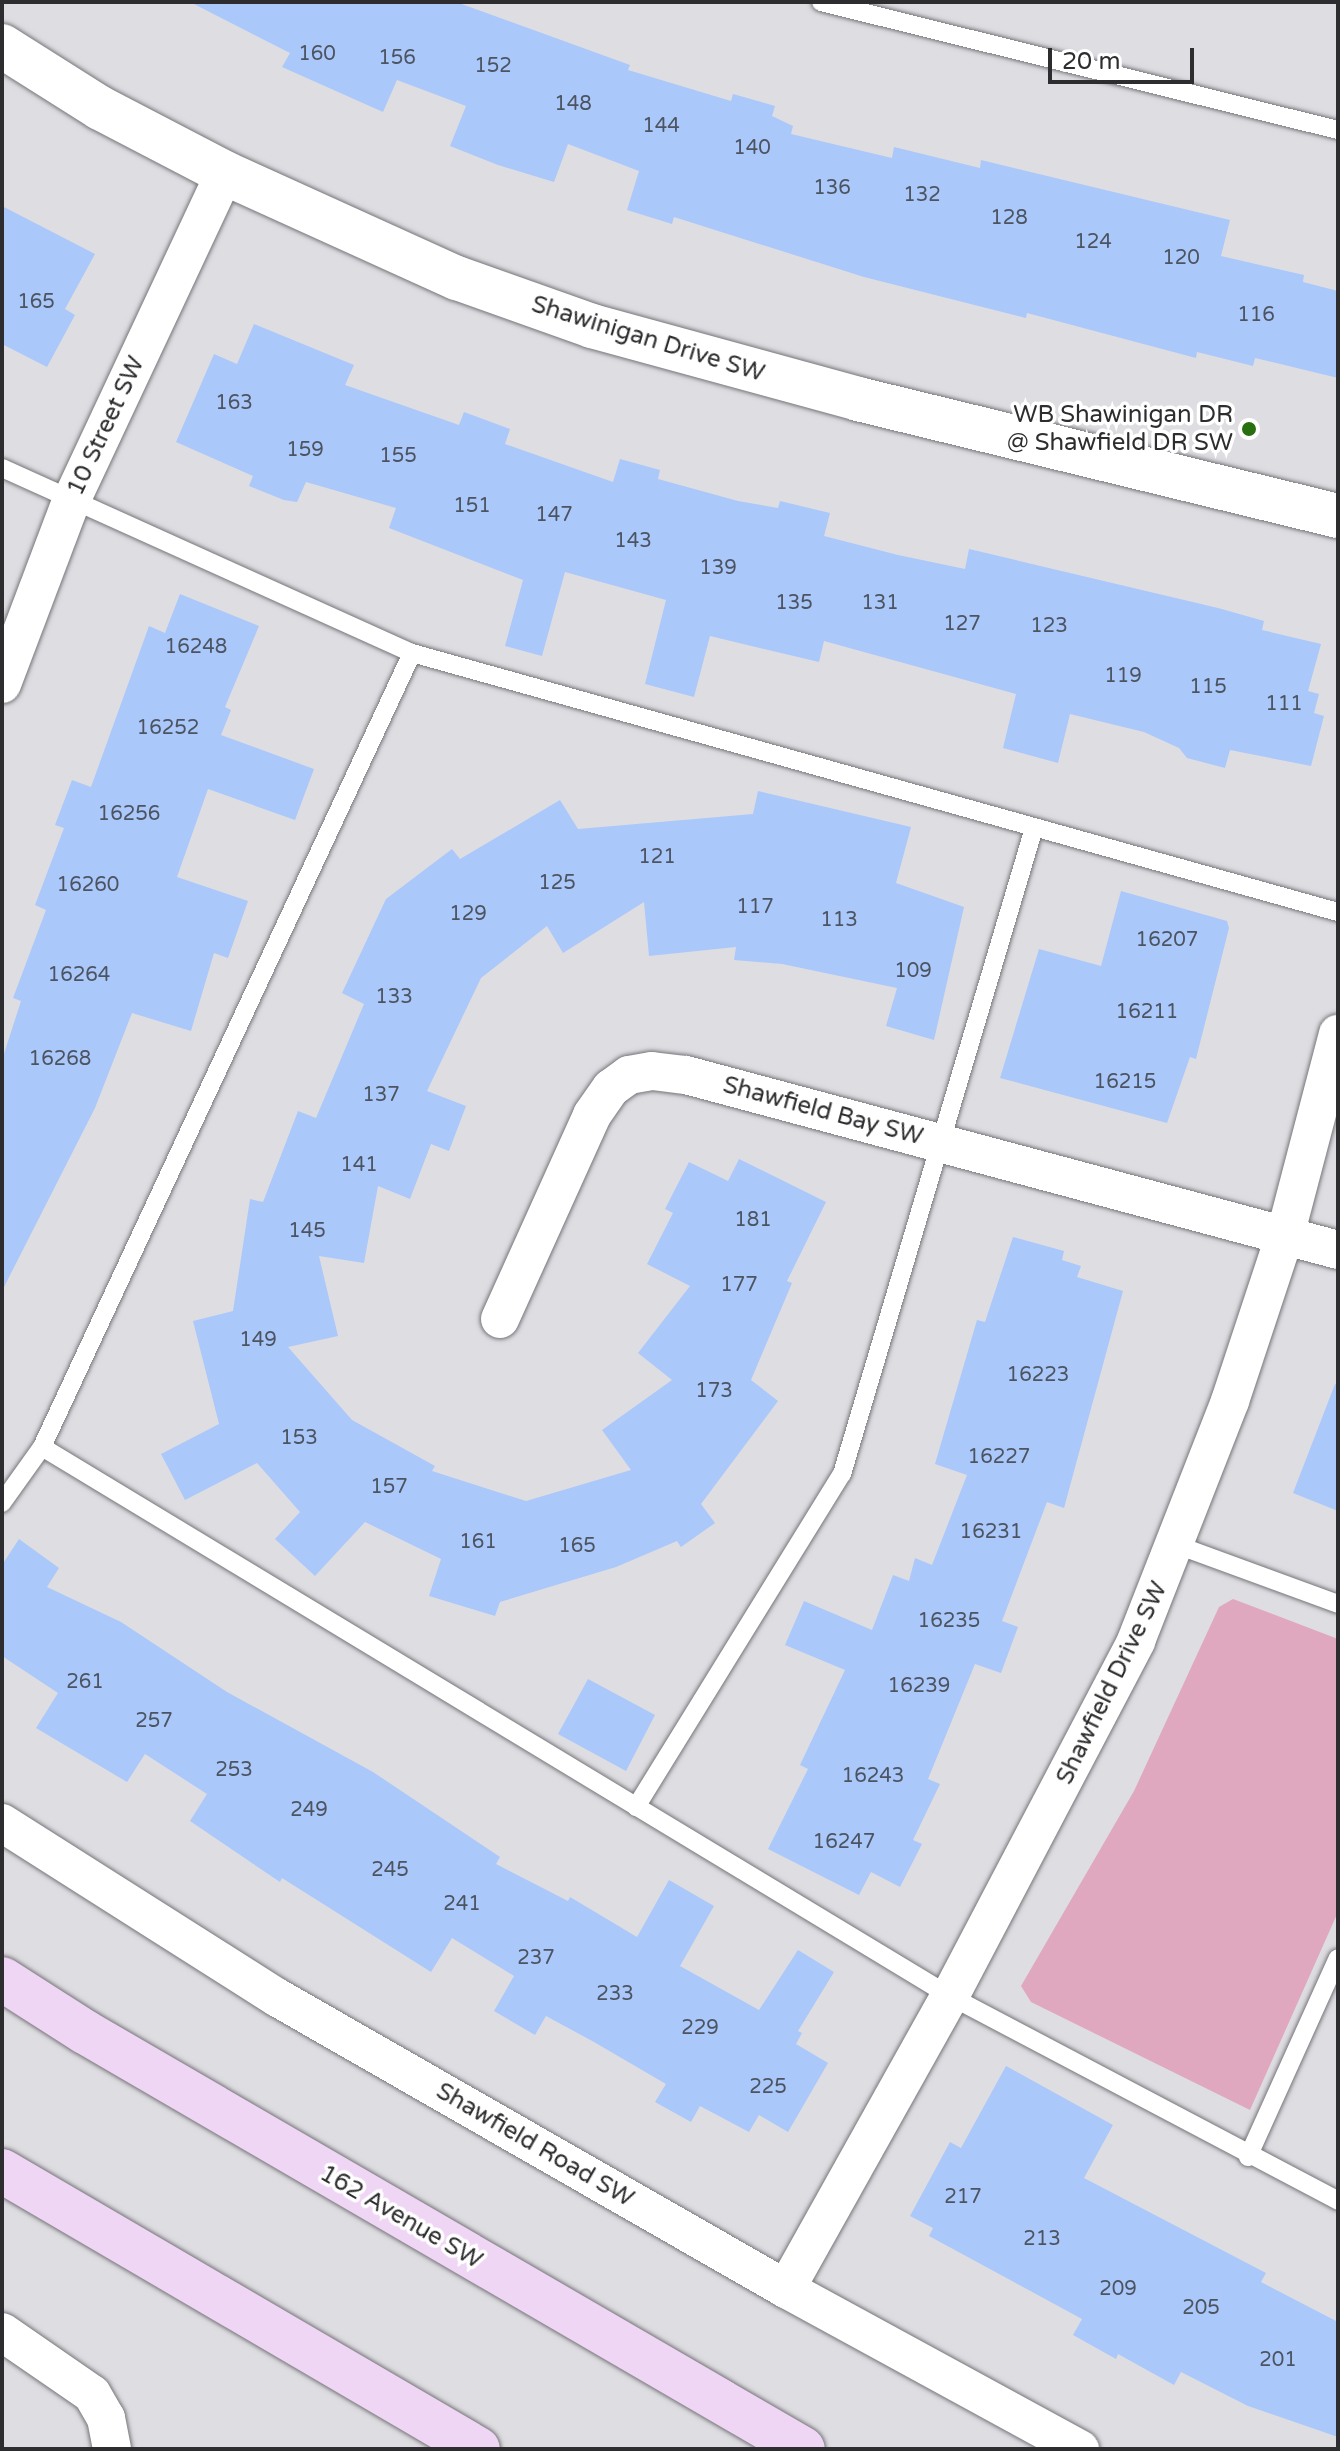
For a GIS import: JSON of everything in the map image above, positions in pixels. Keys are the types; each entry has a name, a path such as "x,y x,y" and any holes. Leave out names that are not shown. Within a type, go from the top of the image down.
{"main road":[{"name":"162 Avenue SW","path":"2,1979 126,2057 803,2449"},
{"path":"2,2171 478,2449"}],"street":[{"name":"Shawinigan Drive SW","path":"2,46 100,108 225,173 457,278 592,326 858,399 1338,516"},
{"name":"10 Street SW","path":"2,684 72,499 225,173"},
{"name":"Shawfield Drive SW","path":"786,2289 950,1996 1100,1717 1177,1545 1286,1232 1338,1034"},
{"name":"Shawfield Bay SW","path":"500,1319 592,1115 611,1088 629,1075 686,1075 1286,1232"},
{"path":"1286,1232 1338,1250"},
{"name":"Shawfield Road SW","path":"2,1823 278,1998 786,2289 1080,2449"},
{"path":"2,2332 92,2394 106,2418 112,2449"}],"lane":[{"path":"821,2 1338,130"},
{"path":"2,468 412,653 1338,912"},
{"path":"2,1503 42,1447 412,653"},
{"path":"636,1807 842,1474 943,1143 1034,828"},
{"path":"42,1447 950,1996 1248,2157 1338,2201"},
{"path":"1177,1545 1338,1604"},
{"path":"1248,2157 1338,1958"}],"shaded area":[{"path":"1233,1599 1338,1639 1338,1912 1250,2110 1031,2002 1021,1986 1134,1791 1219,1607"}],"building":[{"path":"190,2 456,2 630,65 628,70 731,101 733,94 775,106 772,116 793,126 791,134 892,158 894,147 980,168 981,160 1230,220 1221,256 1304,275 1303,282 1338,291 1338,378 1255,358 1253,366 1197,352 1196,358 1027,313 1026,318 864,277 674,217 672,224 627,210 639,171 568,144 554,182 498,165 450,146 466,106 397,80 383,112 282,67 290,53"},
{"path":"2,206 95,254 65,309 75,315 47,367 2,344"},
{"path":"254,324 354,365 345,385 459,425 464,412 510,429 505,444 613,482 620,459 660,470 658,479 738,501 778,508 780,501 830,513 824,536 965,569 969,549 1218,608 1264,621 1262,630 1321,644 1308,691 1319,694 1314,713 1324,716 1311,766 1230,750 1225,768 1187,758 1179,748 1144,732 1070,714 1058,763 1003,748 1016,694 824,641 819,662 710,636 694,697 645,684 666,600 565,572 542,656 505,646 523,580 389,528 396,508 306,482 297,502 284,500 249,486 253,476 176,442 214,354 237,364"},
{"path":"180,594 259,626 225,707 231,710 221,735 314,769 295,820 208,789 177,877 248,901 228,958 214,953 191,1031 132,1013 95,1108 2,1291 2,1060 21,1001 13,998 46,910 35,905 64,828 55,825 72,780 91,787 149,626 165,633"},
{"path":"758,791 911,827 896,883 964,907 934,1040 886,1026 897,988 782,964 734,960 736,947 649,956 644,902 563,953 547,926 481,978 427,1091 466,1106 449,1151 431,1144 410,1199 378,1186 364,1263 319,1256 338,1336 288,1347 352,1420 435,1466 432,1471 526,1501 631,1470 602,1430 672,1380 638,1353 690,1286 647,1264 673,1213 665,1209 689,1162 728,1181 739,1159 826,1202 787,1281 792,1283 751,1380 778,1401 701,1504 715,1523 681,1547 677,1541 616,1567 500,1602 495,1616 429,1596 441,1559 365,1522 315,1576 275,1539 300,1512 257,1463 185,1500 161,1454 219,1424 193,1321 233,1311 250,1199 263,1202 298,1111 316,1118 364,1004 342,993 386,899 452,849 460,859 560,800 578,829 753,814"},
{"path":"1121,891 1227,921 1229,928 1196,1059 1190,1057 1167,1123 1000,1078 1039,949 1101,966"},
{"path":"1013,1237 1064,1251 1062,1260 1081,1266 1077,1277 1123,1291 1064,1508 1047,1502 1002,1621 1018,1627 1001,1673 975,1664 928,1779 940,1784 913,1840 922,1844 900,1887 871,1872 859,1895 768,1849 808,1769 800,1765 845,1670 785,1645 804,1601 872,1630 893,1575 909,1581 915,1558 932,1565 967,1475 935,1464 977,1320 985,1322"},
{"path":"1335,1384 1338,1385 1338,1511 1293,1493"},
{"path":"19,1539 59,1568 47,1587 121,1622 227,1692 373,1772 500,1857 496,1864 568,1901 570,1897 637,1937 669,1880 714,1906 680,1966 759,2010 798,1950 834,1972 798,2031 802,2033 796,2044 828,2063 788,2132 759,2115 749,2132 700,2106 691,2122 655,2102 666,2084 594,2042 546,2016 535,2035 494,2011 514,1976 452,1938 431,1972 282,1878 280,1882 190,1821 207,1794 145,1754 127,1782 36,1728 58,1693 2,1656 2,1565"},
{"path":"588,1679 655,1715 626,1771 558,1734"},
{"path":"1006,2066 1113,2125 1084,2178 1266,2273 1261,2282 1338,2322 1338,2437 1248,2406 1181,2372 1174,2385 1118,2354 1116,2359 1073,2335 1082,2319 929,2236 933,2228 910,2216 950,2142 961,2148"}],"place":[{"name":"WB Shawinigan DR @ Shawfield DR SW","path":"1249,429"}]}
